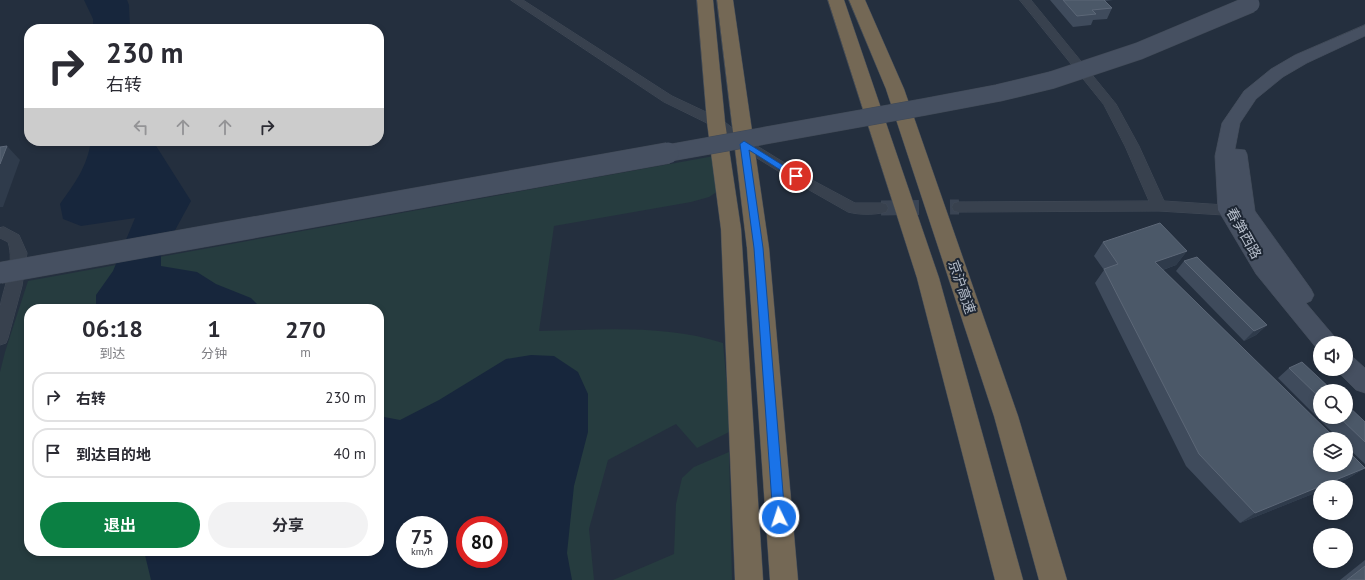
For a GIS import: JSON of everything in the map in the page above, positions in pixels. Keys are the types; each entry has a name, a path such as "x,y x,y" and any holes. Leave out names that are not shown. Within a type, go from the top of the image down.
{"highway":[{"path":"705,0 716,122 731,229 749,580"},
{"path":"725,0 758,248 784,580"},
{"path":"836,0 928,278 1009,580"},
{"name":"京沪高速","path":"857,0 895,89 1006,416 1053,580"}],"main road":[{"path":"0,260 1014,78 1095,54 1170,28 1224,0"},
{"path":"0,273 924,107 1024,87 1107,62 1183,35 1253,2"},
{"name":"春笋西路","path":"1320,336 1264,268 1237,211 1224,156 1231,123 1250,95 1277,73 1301,59 1365,30"},
{"name":"春笋西路","path":"1332,336 1237,211 1238,156 1248,115 1275,85 1317,62 1365,40"},
{"path":"1353,355 1365,366"},
{"path":"1353,372 1365,383"}],"street":[{"path":"516,0 668,99 716,122 744,144 808,184 853,208 881,208"},
{"path":"1025,0 1110,104 1132,146 1159,206"},
{"path":"959,207 1159,206 1237,211"},
{"path":"0,233 4,232 14,238 19,253 14,286 0,338"}],"green space":[{"path":"714,156 718,191 709,197 691,202 554,226 539,331 608,329 654,331 678,333 723,343 731,431 697,448 676,424 608,460 589,529 594,580 0,580 0,372 28,281"},
{"path":"729,452 732,580 613,580 674,554 676,504 682,478 694,467"}],"water":[{"path":"84,0 127,0 129,5 130,24 93,24 93,19"},
{"path":"90,146 156,146 191,201 161,256 161,266 197,272 216,284 251,298 257,304 96,304 96,295 113,271 135,218 81,226 63,219 60,204 75,182 87,159"},
{"path":"531,355 554,356 578,372 588,394 588,432 574,486 567,553 572,580 151,580 145,556 384,556 384,417 400,420 439,400 506,359"}],"building":[{"path":"1063,0 1104,0 1112,8 1092,10 1096,14 1077,16"},
{"path":"7,146 0,164 0,147"},
{"path":"1160,223 1187,251 1155,262 1313,417 1313,424 1321,424 1329,432 1313,432 1313,472 1353,472 1353,456 1365,468 1336,480 1313,480 1313,489 1255,513 1199,454 1104,269 1118,264 1103,242"},
{"path":"1197,257 1267,325 1254,331 1184,261"},
{"path":"1302,362 1313,372 1313,376 1317,376 1326,384 1313,384 1313,391 1289,368"},
{"path":"1353,411 1365,422 1365,442 1346,424 1353,424"},
{"path":"1365,566 1365,580 1347,580"}],"tunnel":[{"path":"881,208 959,207"}],"route":[{"path":"779,517 758,248 744,144 796,176"}]}
